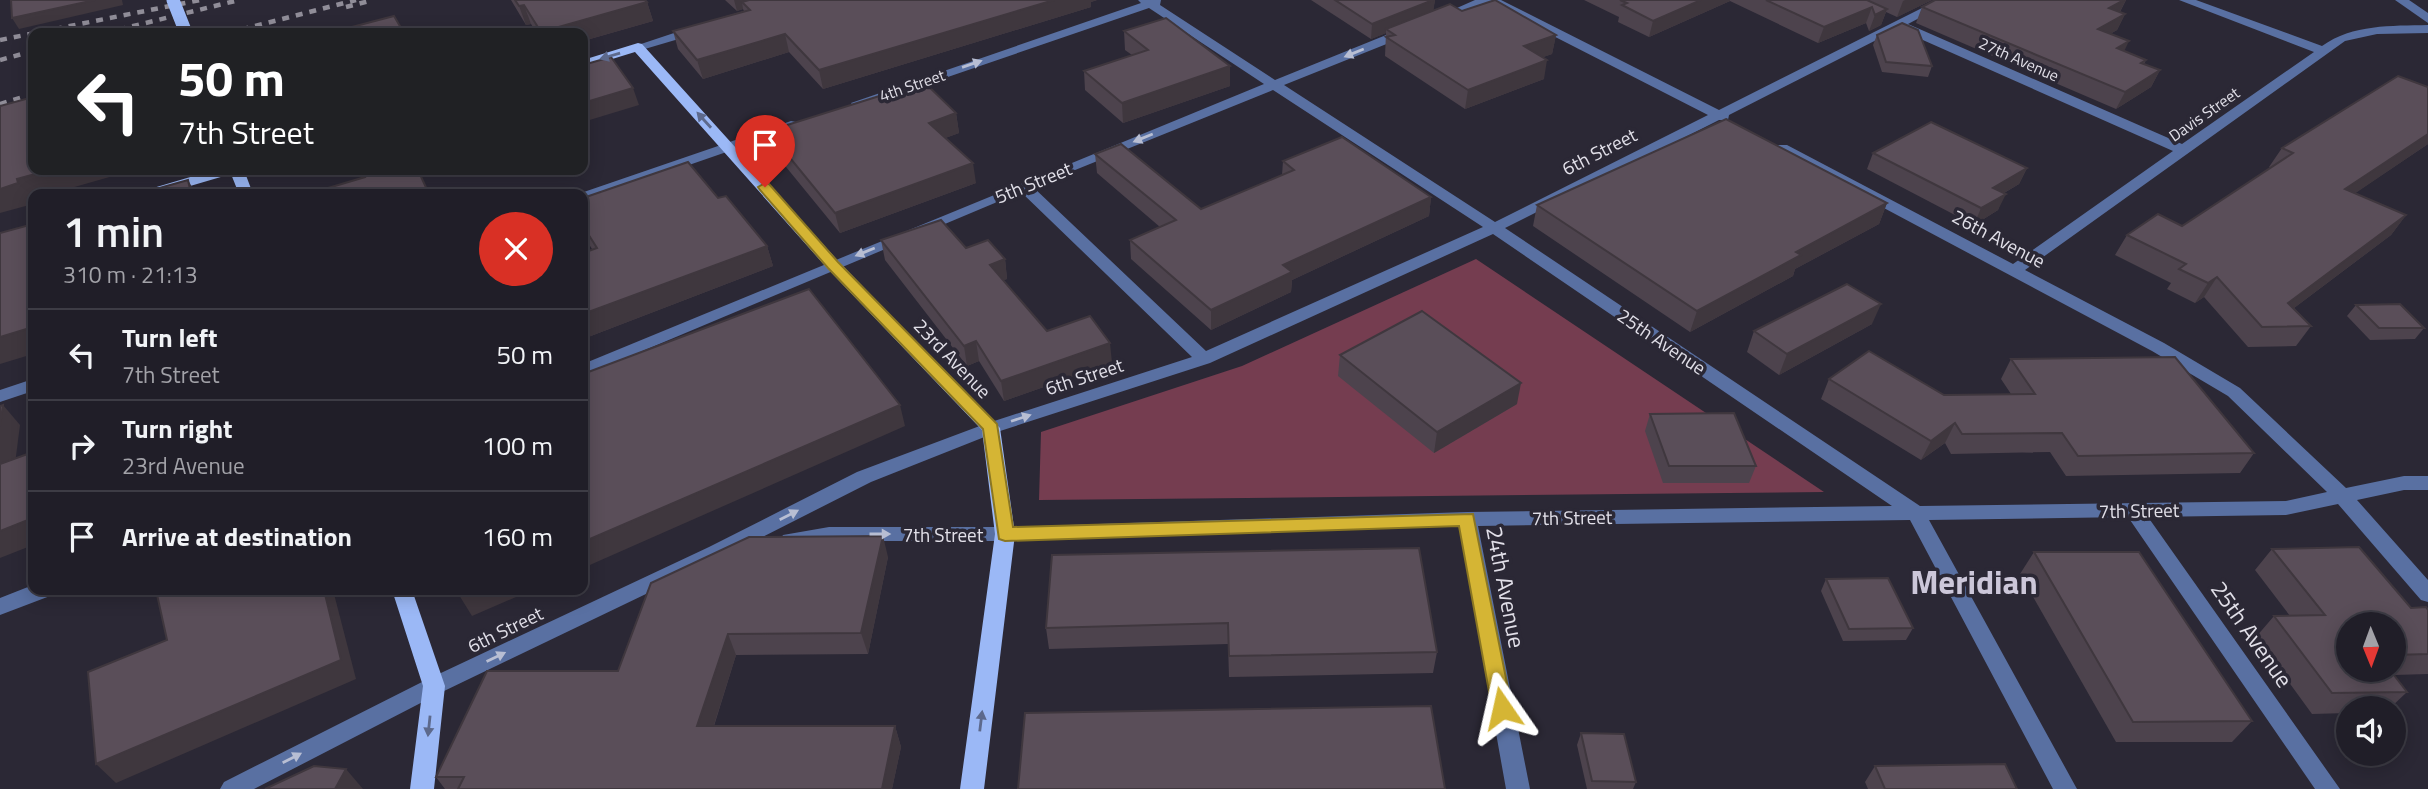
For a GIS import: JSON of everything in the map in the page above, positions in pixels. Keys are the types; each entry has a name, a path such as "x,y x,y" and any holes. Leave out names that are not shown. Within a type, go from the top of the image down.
{"main road":[{"path":"173,0 184,28"},
{"path":"588,62 638,47"},
{"name":"23rd Avenue","path":"638,47 833,265 991,428 1005,534 972,789"},
{"path":"165,189 211,175"},
{"path":"404,595 434,686 422,789"}],"street":[{"name":"5th Street","path":"588,368 1023,186 1486,0"},
{"path":"1492,0 1742,127"},
{"name":"6th Street","path":"232,789 434,686 716,552 864,477 991,428 1204,359 1494,228 1947,0"},
{"path":"2185,0 2324,51"},
{"path":"2401,0 2428,19"},
{"name":"25th Avenue","path":"1152,1 1273,86 1494,228 1914,512 2065,789"},
{"name":"4th Street","path":"847,106 1152,1"},
{"name":"27th Avenue","path":"1875,15 2183,150"},
{"path":"638,47 704,28"},
{"name":"Davis Street","path":"2015,270 2341,38 2377,30 2428,29"},
{"path":"588,195 808,120"},
{"name":"26th Avenue","path":"1767,140 2158,347 2234,392 2343,497 2428,594"},
{"path":"1023,186 1204,359"},
{"path":"0,396 28,387"},
{"name":"7th Street","path":"716,552 829,534 1005,534 1467,519 2286,508 2404,484 2428,483"},
{"name":"25th Avenue","path":"2133,510 2328,789"},
{"name":"24th Avenue","path":"1467,519 1518,789"},
{"path":"0,607 30,595"}],"shaded area":[{"path":"1476,259 1824,492 1039,500 1041,432 1242,366"}],"building":[{"path":"11,0 95,0 12,18"},
{"path":"515,0 647,2 555,28 538,28 524,5 519,6"},
{"path":"1054,0 819,70 785,34 697,60 673,31 750,10 742,2"},
{"path":"1335,0 1433,0 1372,24"},
{"path":"1495,0 1556,35 1524,46 1547,60 1468,90 1386,37 1395,35 1386,29 1450,4 1462,11"},
{"path":"1620,0 1701,0 1653,21 1622,5 1627,3"},
{"path":"1766,0 1867,0 1887,9 1875,15 1872,7 1824,27"},
{"path":"1935,0 2124,0 2109,8 2125,14 2098,29 2129,41 2117,48 2146,60 2141,63 2160,70 2125,92 1922,7"},
{"path":"394,16 401,28 348,28"},
{"path":"1166,18 1230,66 1122,103 1084,71 1148,50 1124,31"},
{"path":"1902,23 1918,30 1932,66 1886,62 1877,35"},
{"path":"611,57 633,88 588,102 588,64"},
{"path":"2398,76 2428,87 2428,134 2345,189 2406,215 2288,303 2311,326 2262,327 2217,277 2208,283 2179,269 2186,264 2127,235 2158,214 2182,226 2293,153 2282,148"},
{"path":"924,82 956,113 929,123 973,163 835,213 768,131"},
{"path":"28,98 28,175 32,175 17,179 18,183 0,189 0,106"},
{"path":"1726,119 1887,203 1796,252 1801,255 1697,311 1537,205"},
{"path":"1931,122 2027,168 1993,188 2006,194 1981,208 1873,153"},
{"path":"1342,137 1431,197 1283,265 1292,272 1211,310 1130,240 1176,220 1095,154 1121,144 1201,209 1294,170 1283,161"},
{"path":"688,162 718,198 726,196 767,246 588,312 588,251 597,248 588,234 588,196"},
{"path":"364,175 420,175 427,189 325,189 365,177"},
{"path":"188,180 190,189 156,189"},
{"path":"941,220 966,248 988,240 1005,259 990,265 1047,331 1090,316 1110,343 1001,381 976,341 964,346 881,240"},
{"path":"28,225 28,329 0,337 0,233"},
{"path":"1847,284 1881,304 1787,354 1754,331"},
{"path":"809,289 900,405 588,540 588,372"},
{"path":"2400,304 2424,328 2379,328 2356,305"},
{"path":"1422,311 1521,383 1437,432 1340,355"},
{"path":"1869,351 1944,395 2035,394 2011,359 2175,357 2254,453 2078,456 2062,433 1962,434 1955,423 1931,441 1829,379"},
{"path":"1734,413 1756,466 1669,466 1650,414"},
{"path":"28,454 28,520 0,531 0,464"},
{"path":"883,536 861,633 728,634 697,726 895,726 882,789 458,789 464,777 436,777 487,671 618,671 651,583 749,537"},
{"path":"2359,547 2411,608 2426,607 2428,654 2406,655 2406,612 2336,612 2336,682 2399,682 2407,692 2332,693 2274,616 2325,615 2272,549"},
{"path":"1419,548 1437,652 1229,656 1228,623 1046,628 1052,555"},
{"path":"2034,552 2139,552 2252,721 2133,722"},
{"path":"1888,578 1913,628 1849,629 1826,579"},
{"path":"157,595 325,595 341,660 96,764 88,672 167,640"},
{"path":"1431,706 1445,789 1018,789 1025,713"},
{"path":"1581,733 1624,734 1636,782 1592,781"},
{"path":"2005,764 2017,789 1885,789 1875,766"},
{"path":"314,766 346,769 335,789 265,789"}],"railway":[{"path":"60,28 200,0"},
{"path":"125,28 239,0"},
{"path":"247,28 356,0"},
{"path":"346,7 373,0"},
{"path":"0,40 28,34"},
{"path":"0,60 28,52"},
{"path":"0,104 28,96"}],"district":[{"name":"Meridian","path":"1974,582"}],"route":[{"path":"765,187 833,265 991,428 1005,534 1467,519 1502,708"}]}
